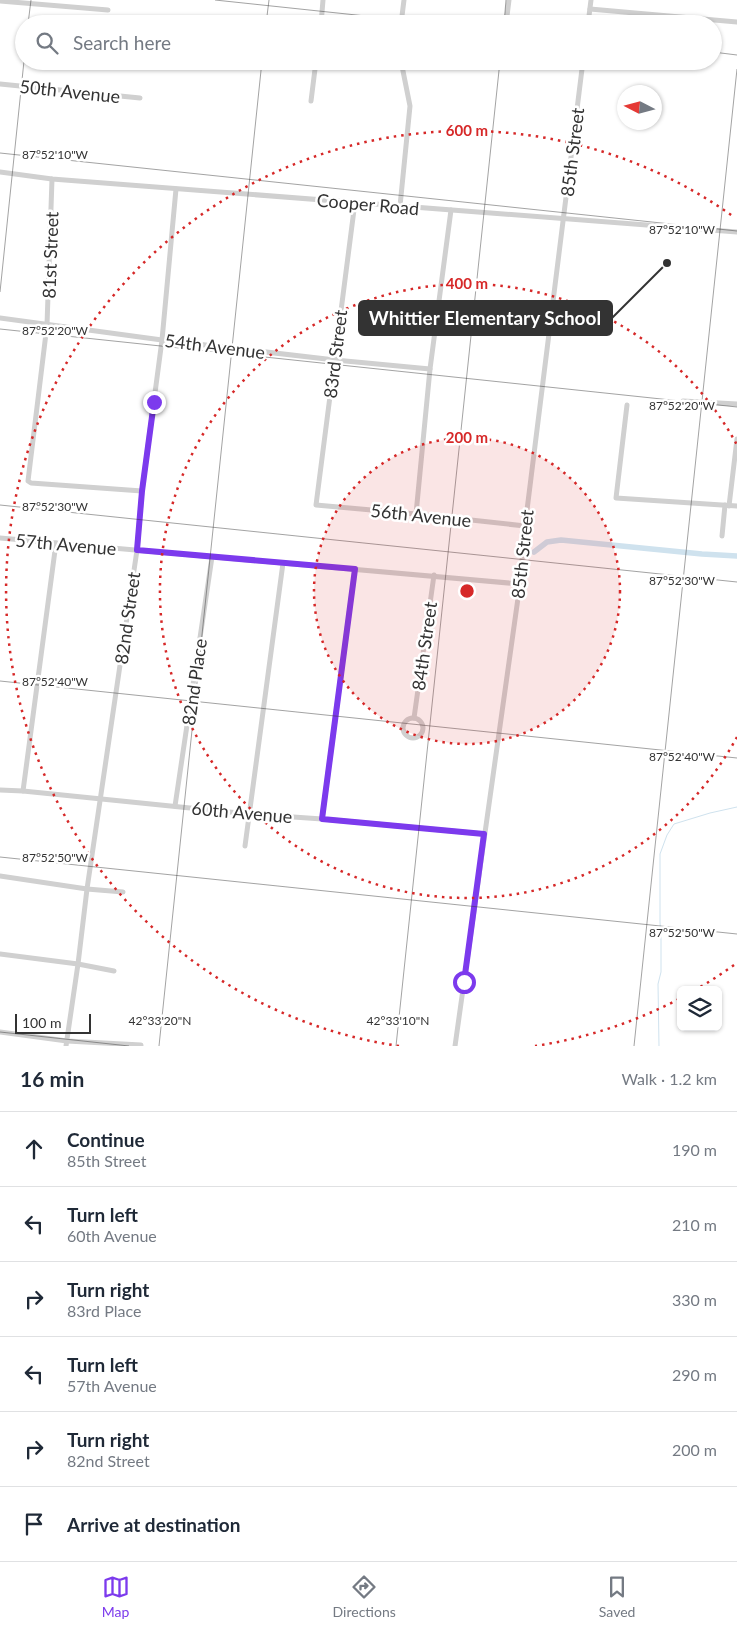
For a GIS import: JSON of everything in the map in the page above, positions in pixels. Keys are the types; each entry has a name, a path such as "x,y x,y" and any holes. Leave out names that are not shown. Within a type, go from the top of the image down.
{"street":[{"path":"322,15 323,0"},
{"path":"402,15 404,0"},
{"path":"507,15 509,0"},
{"path":"589,15 591,0"},
{"path":"0,1 108,10"},
{"path":"590,9 658,15"},
{"path":"722,21 737,22"},
{"path":"312,101 315,70"},
{"path":"400,206 410,106 403,70"},
{"name":"85th Street","path":"455,1046 520,584 525,526 583,70"},
{"name":"50th Avenue","path":"0,84 140,98"},
{"name":"Cooper Road","path":"0,172 52,179 737,232"},
{"name":"81st Street","path":"52,179 48,325 28,481 30,483 142,491"},
{"name":"82nd Street","path":"66,1043 137,550 142,491 162,340 176,189"},
{"name":"83rd Street","path":"316,505 355,202"},
{"path":"416,514 430,370 452,210"},
{"name":"54th Avenue","path":"0,318 162,340 430,370"},
{"path":"683,401 737,404"},
{"path":"627,404 616,498 737,506"},
{"path":"722,536 737,438"},
{"name":"56th Avenue","path":"316,505 525,526"},
{"name":"57th Avenue","path":"0,538 520,584"},
{"path":"23,791 56,543"},
{"name":"82nd Place","path":"176,806 212,557"},
{"path":"245,846 283,563"},
{"path":"322,819 355,569"},
{"name":"84th Street","path":"414,718 434,575"},
{"name":"84th Street","path":"414,718 421,721 424,727 420,736 413,739 406,736 403,727 408,719 414,718"},
{"name":"60th Avenue","path":"0,790 484,834"},
{"path":"0,876 87,889 123,892"},
{"path":"0,954 78,964 114,972"},
{"path":"0,1032 66,1043 141,1045"}],"waterway":[{"path":"534,552 547,542 561,540 737,556"},
{"path":"659,1046 658,984 661,972 660,854 667,835 674,824 737,807"}],"place":[{"name":"Whittier Elementary School","path":"667,263"}],"route":[{"path":"154,402 142,491 137,550 355,569 322,819 484,834 464,982"}]}
